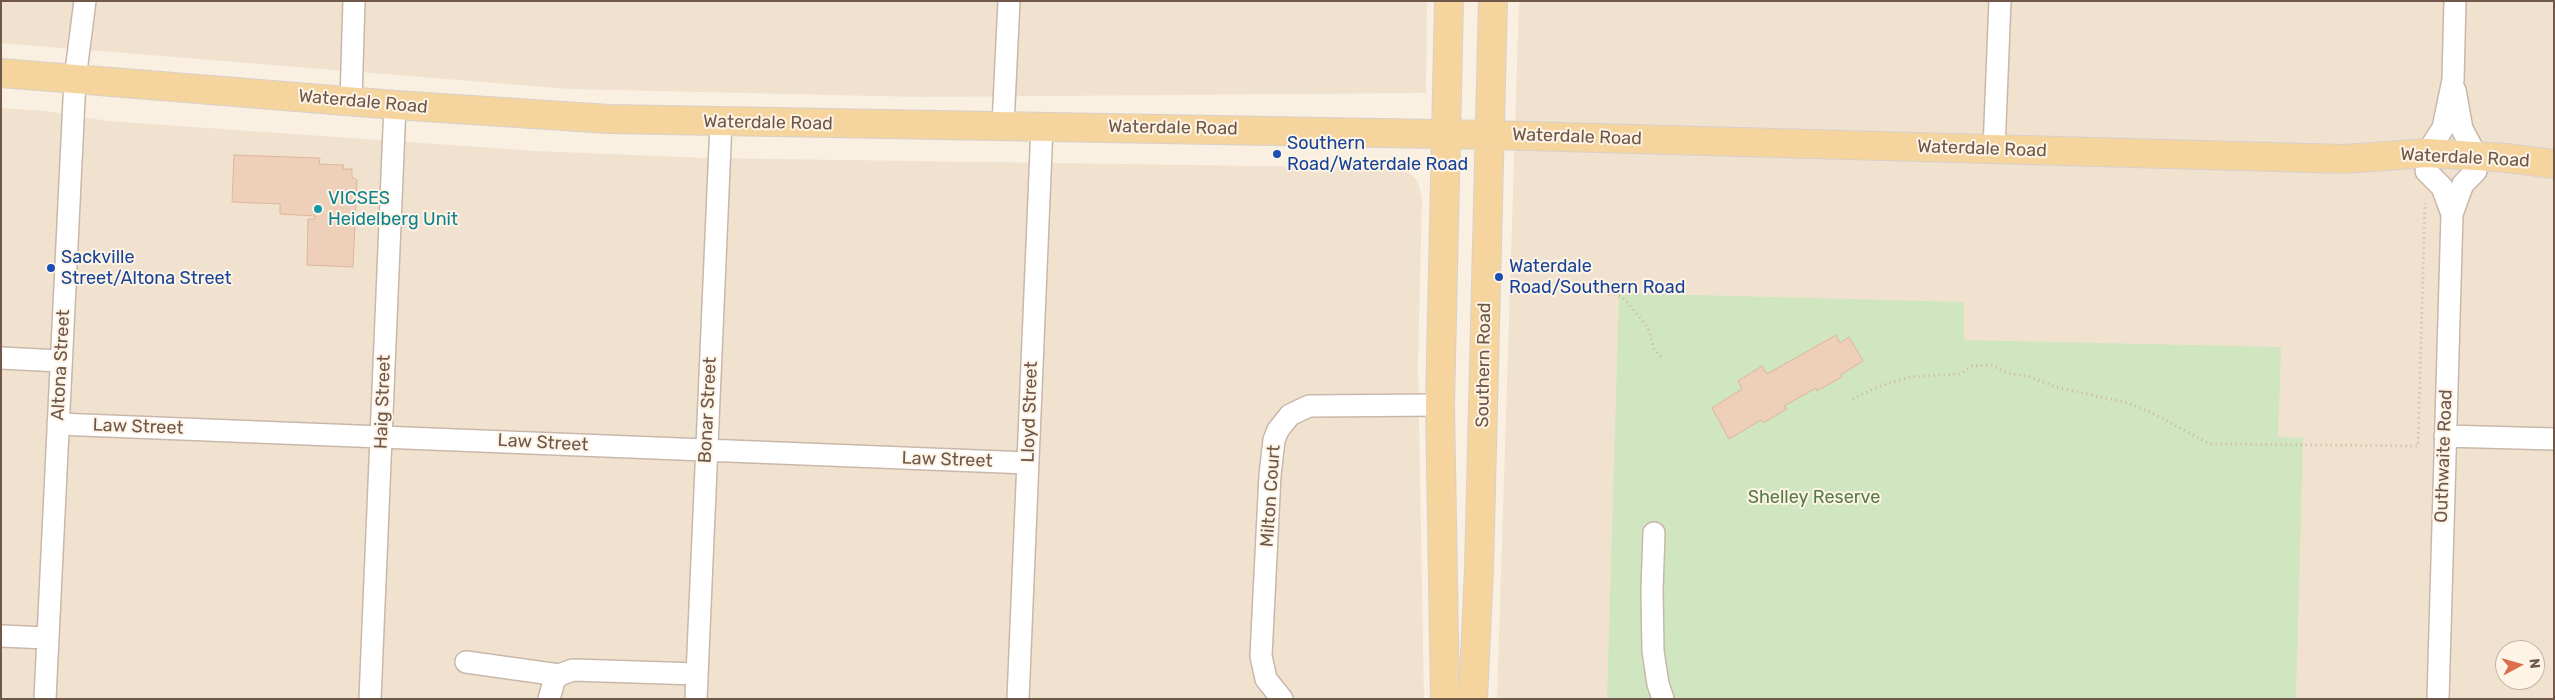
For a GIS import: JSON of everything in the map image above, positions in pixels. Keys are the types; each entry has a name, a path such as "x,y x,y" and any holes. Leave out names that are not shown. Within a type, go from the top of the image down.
{"main road":[{"path":"1445,699 1440,406 1449,1"},
{"name":"Southern Road","path":"1473,699 1476,655 1491,135 1493,1"},
{"name":"Waterdale Road","path":"1,74 555,116 721,122 1003,125 1491,135 2345,159 2426,173 2476,163 2554,165"}],"street":[{"name":"Altona Street","path":"45,699 75,79 85,1"},
{"path":"351,100 354,1"},
{"path":"1003,125 1009,1"},
{"path":"1994,149 2000,1"},
{"path":"2426,173 2443,128 2453,80 2455,1"},
{"path":"2453,80 2462,129 2476,163"},
{"name":"Haig Street","path":"370,699 395,105"},
{"name":"Bonar Street","path":"696,699 721,122"},
{"name":"Lloyd Street","path":"1018,699 1042,126"},
{"name":"Outhwaite Road","path":"2438,699 2452,214 2463,184 2476,163"},
{"name":"Outhwaite Road","path":"2426,173 2442,187 2452,214"},
{"path":"1,358 60,360"},
{"name":"Milton Court","path":"1282,699 1266,679 1262,656 1270,475 1274,440 1278,430 1290,415 1309,406 1440,406"},
{"name":"Law Street","path":"58,424 1028,463"},
{"path":"2445,436 2554,439"},
{"path":"1654,533 1652,590 1653,651 1658,684 1663,699"},
{"path":"1,636 48,638"},
{"path":"466,662 559,675 581,669 697,674"},
{"path":"549,699 551,686 559,675"}],"path":[{"path":"1853,399 1877,387 1911,377 1960,374 1972,366 1991,365 2008,373 2030,377 2056,387 2138,407 2210,444 2418,446 2426,173"},
{"path":"1610,294 1622,297 1634,310 1648,328 1654,348 1662,358"}],"shaded area":[{"path":"1,1 1427,1 1426,93 920,97 569,89 1,43"},
{"path":"1519,1 2554,1 2554,699 1497,699"},
{"path":"1,108 46,111 108,121 536,151 708,158 1398,168 1407,170 1418,182 1422,199 1418,364 1424,699 1,699"}],"green space":[{"name":"Shelley Reserve","path":"1619,293 1964,302 1964,340 2281,347 2278,437 2303,438 2296,699 1607,699"}],"building":[{"name":"VICSES Heidelberg Unit","path":"234,155 320,158 319,164 344,165 343,169 352,169 352,177 357,180 353,267 307,265 308,219 315,219 315,216 280,214 280,204 232,202"},
{"path":"1836,335 1840,343 1849,337 1863,361 1840,375 1842,377 1817,391 1816,388 1784,406 1787,409 1763,423 1761,420 1729,439 1712,408 1742,389 1738,381 1762,366 1767,374"}],"place":[{"name":"Southern Road/Waterdale Road","path":"1277,154"},
{"name":"VICSES Heidelberg Unit","path":"318,209"},
{"name":"Sackville Street/Altona Street","path":"51,268"},
{"name":"Waterdale Road/Southern Road","path":"1499,277"}]}
